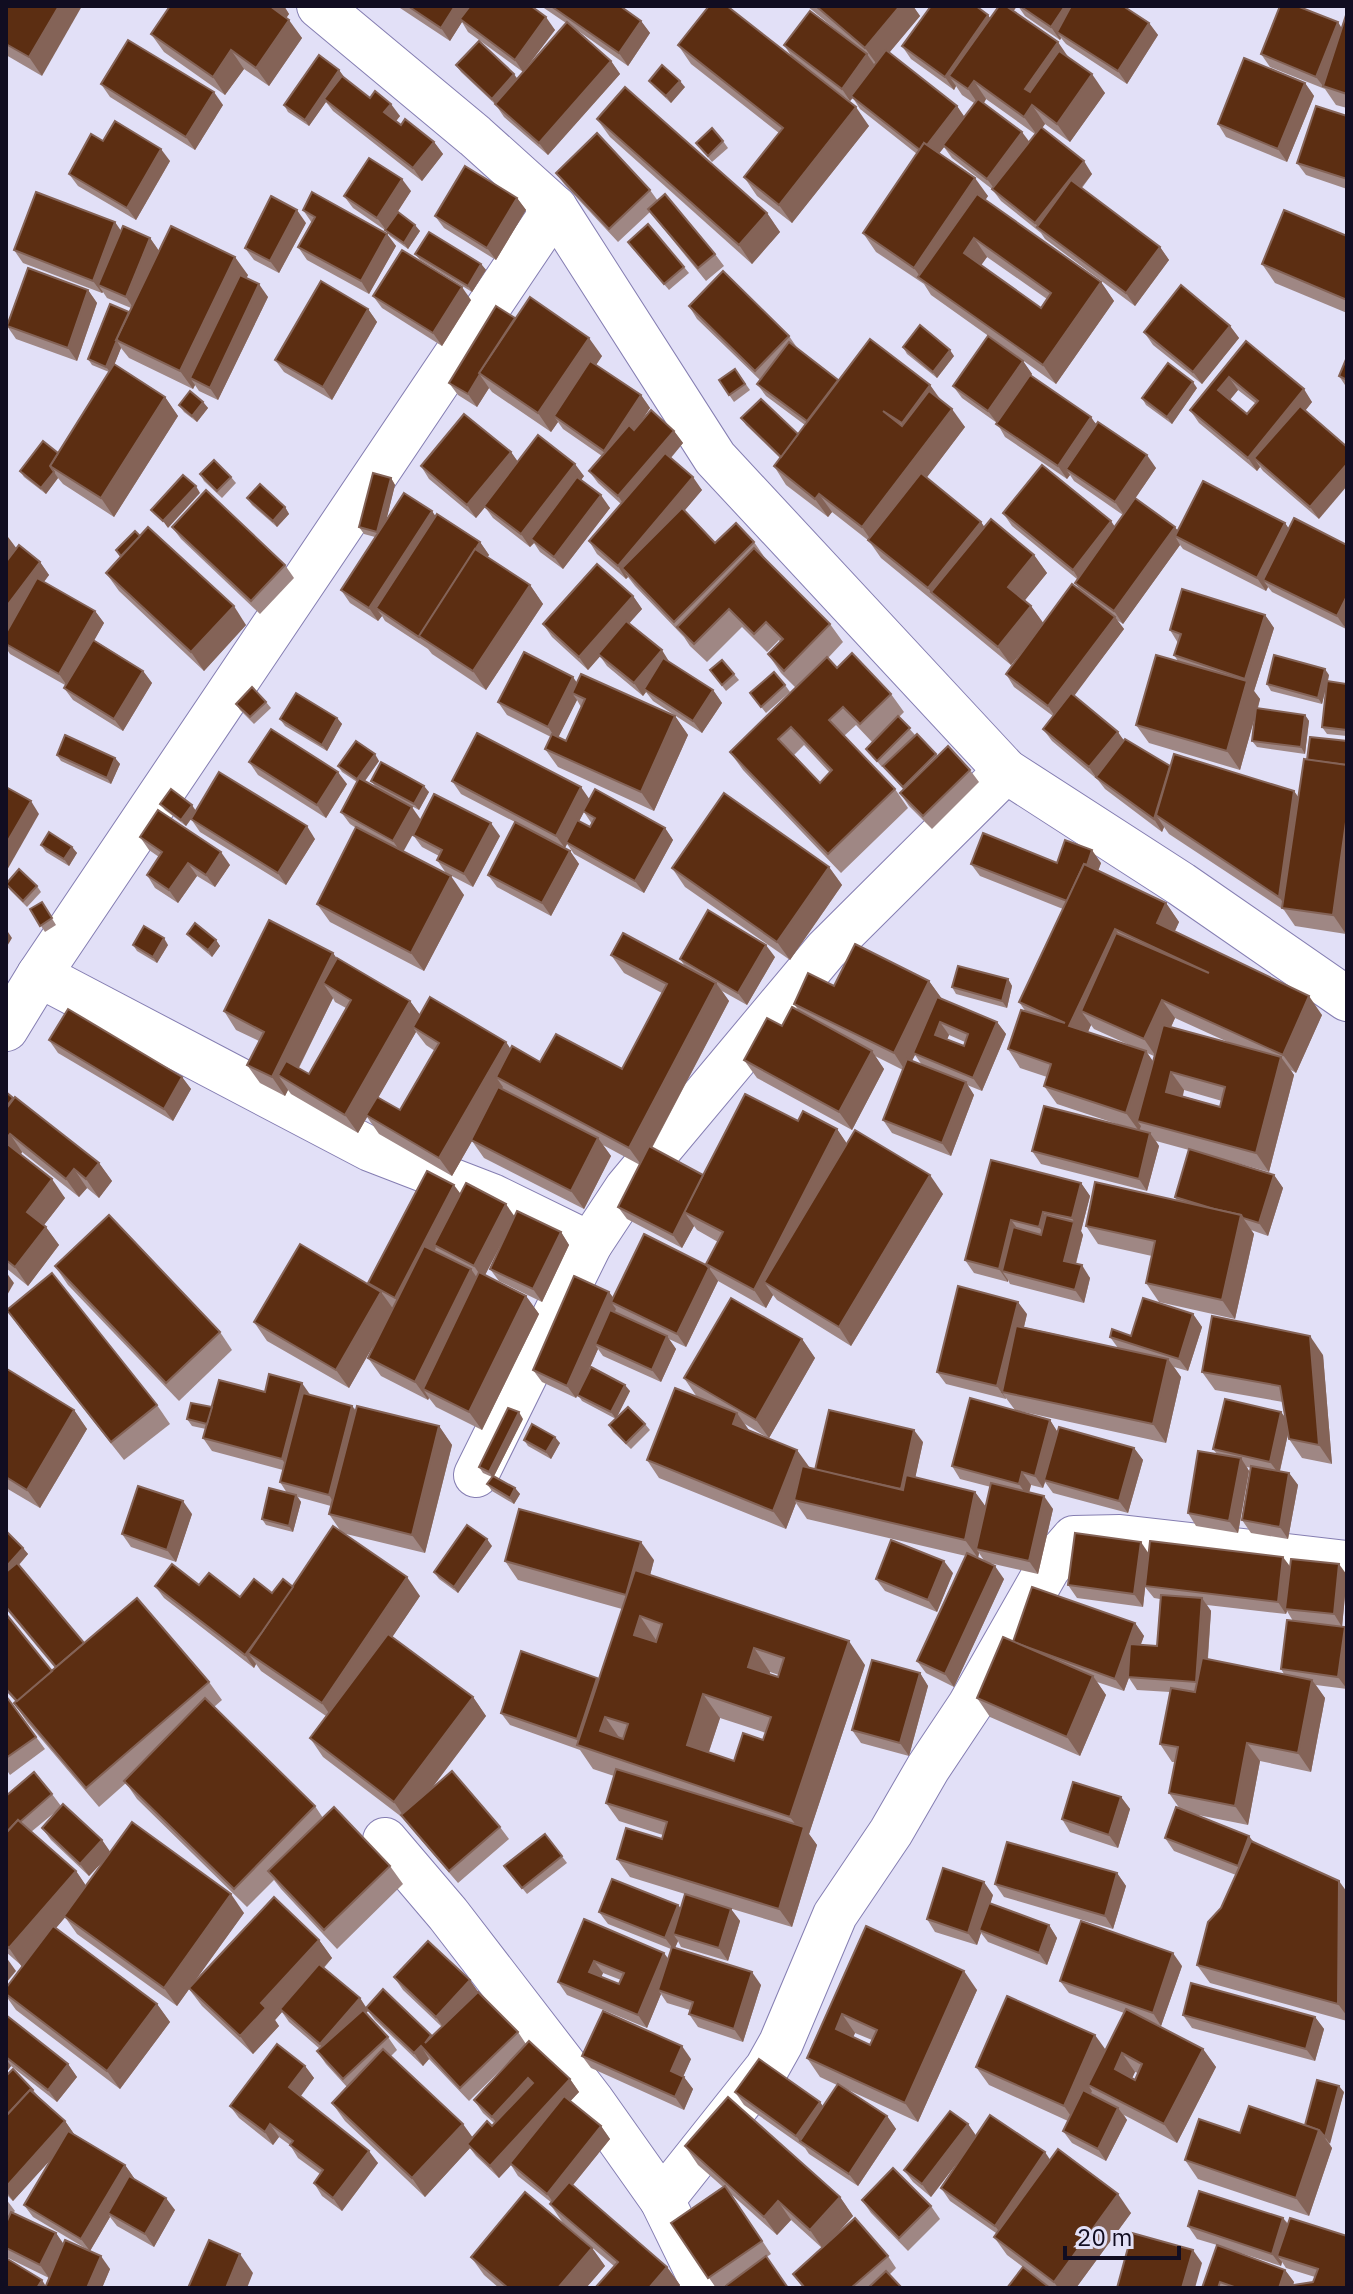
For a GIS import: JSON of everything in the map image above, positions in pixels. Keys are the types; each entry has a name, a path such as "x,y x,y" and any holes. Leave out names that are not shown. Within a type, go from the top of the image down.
{"street":[{"path":"319,6 475,136 555,208 715,458 1006,771 1181,884 1347,999"},
{"path":"6,1029 39,975 555,208"},
{"path":"476,1475 590,1244 627,1188 826,950 1006,771"},
{"path":"39,975 370,1149 492,1196 590,1244"},
{"path":"662,2200 767,2068 781,2043 835,1915 891,1832 1048,1568 1074,1538 1120,1537 1347,1563"},
{"path":"385,1840 498,1978 662,2200 705,2288"}],"building":[{"path":"6,6 59,6 29,57 6,44"},
{"path":"170,6 270,6 289,20 256,68 231,50 213,77 151,34"},
{"path":"408,6 455,6 441,28"},
{"path":"470,6 531,6 546,17 515,60 460,19"},
{"path":"551,6 620,6 641,21 619,53"},
{"path":"709,6 727,6 856,107 779,205 744,177 783,128 678,45"},
{"path":"816,6 900,6 865,48"},
{"path":"931,6 976,6 988,15 945,77 902,46"},
{"path":"999,6 1006,6 1058,42 1025,89 1030,92 1059,51 1092,74 1057,124 1032,105 1024,117 974,81 968,89 949,76"},
{"path":"1020,6 1065,6 1051,27"},
{"path":"1071,6 1123,6 1149,23 1118,71 1057,32"},
{"path":"1280,6 1297,6 1338,22 1316,77 1261,54"},
{"path":"810,11 867,54 842,89 784,45"},
{"path":"1347,12 1347,94 1323,86"},
{"path":"567,22 611,61 539,143 495,104"},
{"path":"128,40 214,92 186,137 101,84"},
{"path":"479,41 514,74 492,99 456,65"},
{"path":"886,50 957,106 920,150 851,96"},
{"path":"319,55 339,70 305,120 284,105"},
{"path":"1244,58 1305,83 1278,149 1218,124"},
{"path":"662,65 680,81 666,96 649,81"},
{"path":"342,76 370,98 375,91 391,104 384,112 401,125 405,119 434,142 413,168 324,99"},
{"path":"625,87 767,213 739,245 597,119"},
{"path":"978,99 1022,132 987,179 943,145"},
{"path":"1316,106 1347,116 1347,179 1297,163"},
{"path":"115,121 161,149 127,208 69,174 91,134 103,141"},
{"path":"1041,127 1084,161 1035,223 992,189"},
{"path":"712,128 723,141 708,156 696,143"},
{"path":"597,133 650,190 609,229 556,173"},
{"path":"924,143 975,178 914,268 863,233"},
{"path":"369,158 402,179 377,218 344,196"},
{"path":"465,166 517,198 487,248 435,216"},
{"path":"1071,180 1160,247 1126,293 1037,227"},
{"path":"36,192 115,222 93,281 14,250"},
{"path":"312,192 387,234 361,281 298,247 315,217 303,210"},
{"path":"665,194 715,254 698,268 648,209"},
{"path":"977,194 1101,282 1043,365 918,277","holes":["974,238 1051,293 1041,308 964,253"]},
{"path":"271,196 297,210 270,261 245,248"},
{"path":"1284,210 1347,236 1347,300 1262,264"},
{"path":"398,212 415,225 404,243 385,230"},
{"path":"648,224 684,267 664,284 628,242"},
{"path":"123,226 150,238 126,297 98,285"},
{"path":"171,226 235,257 180,371 116,340"},
{"path":"429,232 481,264 468,286 415,254"},
{"path":"402,250 462,287 433,333 373,296"},
{"path":"28,268 88,290 68,348 7,326"},
{"path":"723,271 789,336 755,371 689,306"},
{"path":"240,275 259,284 210,388 190,378"},
{"path":"321,281 368,309 323,387 275,360"},
{"path":"1181,285 1230,326 1193,372 1144,332"},
{"path":"530,297 589,338 538,413 479,373"},
{"path":"110,304 129,312 106,367 88,359"},
{"path":"496,306 515,318 468,394 449,383"},
{"path":"920,325 950,350 933,372 903,347"},
{"path":"988,336 1023,361 988,411 953,386"},
{"path":"870,339 930,385 902,423 883,411 902,426 929,391 952,409 862,527 819,494 815,499 774,466"},
{"path":"1246,341 1304,389 1248,458 1190,410","holes":["1229,377 1258,401 1247,414 1218,390"]},
{"path":"789,342 838,380 807,421 757,384"},
{"path":"1347,357 1347,380 1339,376"},
{"path":"590,361 641,395 604,451 554,416"},
{"path":"1168,363 1193,382 1167,417 1142,398"},
{"path":"114,364 165,397 101,498 50,466"},
{"path":"735,369 745,384 729,395 719,380"},
{"path":"1030,375 1091,417 1058,466 996,424"},
{"path":"190,391 203,402 192,416 179,405"},
{"path":"761,399 798,434 781,457 741,418"},
{"path":"1300,406 1347,447 1347,464 1310,507 1254,458"},
{"path":"651,410 674,431 618,496 589,471 629,425 634,430"},
{"path":"464,414 511,452 467,505 421,466"},
{"path":"1098,422 1147,455 1115,502 1066,469"},
{"path":"538,435 575,464 521,534 484,506"},
{"path":"43,441 58,453 50,466 54,472 41,488 20,471"},
{"path":"665,453 693,477 618,566 589,541"},
{"path":"214,460 231,477 217,491 200,474"},
{"path":"1042,465 1111,521 1073,570 1003,513"},
{"path":"373,473 391,478 377,532 359,527"},
{"path":"921,473 981,522 928,588 868,540"},
{"path":"183,475 196,486 163,521 151,510"},
{"path":"577,477 601,495 554,557 531,539"},
{"path":"1203,481 1285,523 1257,578 1175,536"},
{"path":"260,484 285,507 273,521 247,498"},
{"path":"206,490 285,565 251,601 172,527"},
{"path":"404,493 432,511 369,608 341,590"},
{"path":"1135,498 1175,527 1114,611 1075,583"},
{"path":"682,508 715,543 736,523 754,542 674,622 622,568"},
{"path":"437,514 480,542 419,637 376,608"},
{"path":"1294,518 1347,545 1347,596 1337,616 1263,580"},
{"path":"991,519 1034,555 1008,587 1031,606 998,647 931,592"},
{"path":"148,527 234,606 191,652 106,573"},
{"path":"135,531 140,536 121,556 116,550"},
{"path":"19,545 40,562 6,607 6,562"},
{"path":"754,548 830,624 784,671 768,654 783,639 766,622 754,634 729,609 694,644 677,627"},
{"path":"475,549 530,585 473,671 419,636"},
{"path":"597,564 633,596 579,657 543,624"},
{"path":"37,578 95,611 59,674 6,644 6,633"},
{"path":"1072,584 1115,617 1048,706 1006,674"},
{"path":"1182,589 1265,615 1245,679 1174,655 1181,634 1170,630"},
{"path":"626,621 662,650 634,683 598,654"},
{"path":"93,640 143,671 114,719 64,688"},
{"path":"524,652 573,677 548,727 498,702"},
{"path":"852,653 891,694 860,724 843,707 829,720 895,789 828,854 730,752 827,657 837,668","holes":["791,727 832,770 820,783 778,739"]},
{"path":"1156,655 1247,681 1227,751 1136,725"},
{"path":"1274,655 1325,669 1318,698 1267,684"},
{"path":"663,658 713,690 693,721 644,689"},
{"path":"722,660 734,674 722,685 710,670"},
{"path":"774,672 785,685 761,707 750,693"},
{"path":"581,674 675,716 641,792 545,749 552,734 566,741 585,699 572,693"},
{"path":"1327,681 1347,684 1347,730 1322,727"},
{"path":"252,687 266,702 250,717 236,704"},
{"path":"296,693 337,718 322,745 280,719"},
{"path":"1071,693 1118,732 1089,767 1043,729"},
{"path":"1256,708 1305,715 1301,747 1252,741"},
{"path":"898,716 910,728 877,761 866,749"},
{"path":"271,729 338,772 317,805 249,762"},
{"path":"477,733 581,787 556,836 452,781"},
{"path":"917,734 936,754 903,787 883,766"},
{"path":"65,735 115,758 107,778 57,755"},
{"path":"1310,737 1347,741 1347,765 1307,760"},
{"path":"1125,739 1170,766 1154,819 1096,777"},
{"path":"356,741 375,754 357,779 338,766"},
{"path":"948,746 970,770 923,816 900,793"},
{"path":"1174,754 1294,791 1279,897 1156,815"},
{"path":"1304,759 1347,765 1347,815 1333,915 1282,908"},
{"path":"381,762 424,786 414,804 371,781"},
{"path":"219,772 307,826 278,873 191,819"},
{"path":"359,778 412,807 393,841 341,812"},
{"path":"6,787 31,801 6,844"},
{"path":"171,789 192,805 181,820 160,804"},
{"path":"595,789 665,828 635,881 566,842 577,820 590,827 595,818 583,811"},
{"path":"724,793 829,867 777,942 672,868"},
{"path":"434,794 491,823 464,874 437,860 442,850 413,835"},
{"path":"158,810 221,852 206,875 188,863 169,890 147,875 162,852 140,837"},
{"path":"515,822 570,851 542,903 488,875"},
{"path":"356,827 451,876 411,953 317,904"},
{"path":"49,832 72,847 64,859 41,845"},
{"path":"983,833 1057,863 1065,840 1092,850 1067,901 971,864"},
{"path":"1084,864 1166,903 1157,923 1309,996 1283,1055 1162,1000 1144,1039 1081,1011 1116,933 1209,973 1115,929 1069,1026 1146,1051 1126,1113 1044,1086 1051,1064 1008,1049 1021,1010 1065,1023 1019,1002"},
{"path":"19,869 37,886 23,901 6,884"},
{"path":"42,902 52,918 40,926 30,909"},
{"path":"708,910 766,945 738,993 680,959"},
{"path":"269,920 333,953 272,1077 247,1065 264,1032 224,1011"},
{"path":"195,923 216,940 208,950 187,934"},
{"path":"144,926 164,938 153,957 133,945"},
{"path":"623,933 716,983 629,1148 496,1077 512,1046 540,1062 556,1034 622,1069 667,984 611,955"},
{"path":"855,944 929,981 894,1053 794,1004 808,973 834,986"},
{"path":"337,958 410,1001 345,1115 278,1075 286,1061 309,1074 351,1000 323,983"},
{"path":"958,966 1008,979 1002,1001 952,987"},
{"path":"430,997 506,1042 439,1158 366,1115 377,1097 400,1110 439,1043 413,1027"},
{"path":"937,997 997,1022 973,1078 913,1053","holes":["940,1022 968,1034 964,1046 935,1035"]},
{"path":"792,1007 872,1051 839,1112 744,1060 767,1018 782,1026"},
{"path":"68,1009 182,1077 164,1109 49,1040"},
{"path":"1163,1025 1281,1057 1256,1153 1137,1121","holes":["1171,1072 1225,1087 1220,1107 1166,1092"]},
{"path":"907,1059 966,1082 942,1143 883,1120"},
{"path":"498,1087 598,1138 571,1191 471,1140"},
{"path":"6,1092 13,1098 6,1107"},
{"path":"745,1094 798,1121 803,1111 837,1129 754,1290 706,1264 723,1232 684,1212"},
{"path":"15,1097 99,1163 86,1179 74,1169 66,1179 10,1134 6,1139 6,1109"},
{"path":"1044,1106 1150,1133 1139,1179 1032,1151"},
{"path":"855,1130 930,1175 839,1327 764,1282"},
{"path":"6,1143 52,1179 27,1212 46,1227 15,1267 6,1260"},
{"path":"649,1146 703,1175 673,1235 618,1207"},
{"path":"1189,1149 1274,1175 1259,1223 1175,1197"},
{"path":"991,1160 1081,1183 1072,1218 1043,1212 1039,1227 1011,1220 999,1269 965,1260"},
{"path":"427,1171 454,1185 395,1298 368,1283"},
{"path":"1095,1182 1241,1215 1222,1300 1146,1283 1155,1241 1086,1226"},
{"path":"466,1183 506,1204 474,1266 434,1245"},
{"path":"517,1211 561,1232 533,1289 490,1269"},
{"path":"109,1215 220,1332 166,1383 55,1266"},
{"path":"1046,1215 1074,1222 1064,1261 1082,1265 1075,1290 1002,1271 1013,1227 1041,1235"},
{"path":"644,1234 709,1268 677,1334 611,1302"},
{"path":"300,1244 381,1292 336,1370 254,1322"},
{"path":"424,1246 471,1269 415,1382 368,1358"},
{"path":"479,1272 526,1296 469,1412 423,1389"},
{"path":"52,1273 157,1405 111,1442 7,1310"},
{"path":"574,1276 609,1292 567,1386 533,1370"},
{"path":"958,1286 1018,1302 997,1386 937,1372"},
{"path":"731,1298 802,1339 756,1420 684,1378"},
{"path":"1143,1298 1193,1314 1179,1359 1110,1337 1112,1329 1131,1336"},
{"path":"610,1310 667,1336 652,1370 595,1344"},
{"path":"1212,1316 1310,1336 1319,1445 1289,1439 1280,1386 1202,1372"},
{"path":"1016,1326 1168,1359 1153,1424 1002,1392"},
{"path":"591,1367 625,1385 611,1412 577,1395"},
{"path":"7,1369 74,1410 27,1490 6,1477"},
{"path":"269,1374 302,1383 282,1459 203,1438 219,1380 265,1392"},
{"path":"675,1388 737,1413 733,1424 797,1450 773,1511 647,1460"},
{"path":"303,1393 352,1406 329,1495 280,1482"},
{"path":"970,1398 1050,1420 1035,1476 1022,1472 1019,1484 952,1466"},
{"path":"1225,1399 1281,1412 1270,1462 1213,1449"},
{"path":"191,1403 212,1407 207,1424 187,1419"},
{"path":"357,1406 439,1426 412,1535 329,1514"},
{"path":"628,1407 645,1424 626,1443 609,1425"},
{"path":"508,1408 519,1412 489,1472 479,1467"},
{"path":"829,1410 914,1430 901,1489 815,1470"},
{"path":"532,1424 555,1437 546,1452 524,1440"},
{"path":"1059,1427 1134,1448 1119,1501 1044,1480"},
{"path":"1198,1451 1241,1458 1229,1521 1188,1513"},
{"path":"802,1466 903,1490 906,1475 975,1492 965,1540 794,1500"},
{"path":"1251,1466 1289,1473 1280,1527 1242,1520"},
{"path":"493,1476 515,1488 510,1498 487,1484"},
{"path":"991,1483 1044,1496 1029,1561 976,1549"},
{"path":"138,1486 183,1501 167,1550 122,1534"},
{"path":"269,1488 296,1495 289,1526 262,1519"},
{"path":"519,1509 641,1542 626,1595 505,1561"},
{"path":"467,1525 487,1539 454,1587 434,1572"},
{"path":"333,1526 407,1577 322,1703 248,1653"},
{"path":"8,1533 23,1548 6,1567 6,1535"},
{"path":"1075,1533 1141,1542 1134,1594 1068,1585"},
{"path":"891,1540 944,1561 928,1600 876,1579"},
{"path":"1150,1541 1283,1557 1278,1602 1145,1586"},
{"path":"967,1553 995,1566 945,1674 917,1661"},
{"path":"1291,1559 1339,1564 1334,1614 1285,1609"},
{"path":"17,1563 84,1643 56,1667 6,1607 6,1572"},
{"path":"172,1564 199,1585 209,1573 240,1597 254,1579 272,1593 283,1579 293,1587 245,1655 155,1586"},
{"path":"635,1570 849,1641 790,1817 577,1745","holes":["640,1616 662,1624 656,1642 634,1635","754,1648 784,1658 778,1677 748,1667","703,1694 771,1717 763,1740 743,1733 734,1761 687,1745","605,1717 628,1724 623,1739 600,1731"]},
{"path":"1032,1587 1135,1623 1115,1679 1013,1642"},
{"path":"1161,1595 1202,1598 1196,1682 1128,1677 1130,1644 1157,1646"},
{"path":"137,1598 209,1682 86,1788 14,1703"},
{"path":"6,1614 52,1671 17,1701 6,1689"},
{"path":"1287,1620 1345,1627 1338,1677 1281,1669"},
{"path":"388,1634 473,1697 394,1802 310,1738"},
{"path":"1003,1637 1093,1676 1067,1737 977,1698"},
{"path":"521,1651 597,1678 577,1739 501,1713"},
{"path":"1202,1658 1312,1680 1298,1753 1247,1743 1235,1806 1169,1793 1178,1747 1160,1744 1171,1688 1195,1692"},
{"path":"872,1660 920,1673 900,1743 852,1730"},
{"path":"6,1696 36,1737 6,1758"},
{"path":"205,1698 315,1806 234,1889 124,1781"},
{"path":"616,1769 804,1827 779,1909 617,1859 626,1828 662,1839 667,1822 606,1803"},
{"path":"452,1771 500,1827 449,1871 401,1815"},
{"path":"34,1772 52,1794 6,1833 6,1796"},
{"path":"1073,1782 1121,1797 1109,1835 1062,1819"},
{"path":"63,1804 102,1840 80,1864 42,1828"},
{"path":"334,1807 390,1866 324,1930 268,1871"},
{"path":"1176,1807 1249,1836 1238,1866 1165,1838"},
{"path":"18,1820 76,1871 9,1948 6,1945 6,1833"},
{"path":"132,1822 231,1894 164,1988 64,1916"},
{"path":"545,1834 562,1856 522,1888 504,1866"},
{"path":"1251,1841 1339,1881 1338,2004 1197,1965 1208,1922 1221,1908"},
{"path":"1007,1842 1117,1873 1105,1916 995,1884"},
{"path":"943,1868 984,1882 968,1933 927,1919"},
{"path":"612,1879 678,1905 665,1938 599,1912"},
{"path":"685,1894 731,1909 719,1948 673,1934"},
{"path":"274,1897 319,1940 261,2003 266,2008 240,2036 189,1988"},
{"path":"989,1903 1049,1925 1039,1953 979,1930"},
{"path":"584,1919 664,1953 638,2015 558,1982","holes":["594,1961 624,1973 619,1984 589,1972"]},
{"path":"1081,1921 1173,1953 1153,2013 1060,1981"},
{"path":"53,1926 157,2004 107,2071 6,1994 6,1988"},
{"path":"866,1926 964,1971 905,2103 807,2058","holes":["842,2014 877,2030 870,2045 836,2029"]},
{"path":"428,1941 470,1980 436,2017 394,1977"},
{"path":"672,1947 752,1972 734,2029 689,2014 693,2002 658,1990"},
{"path":"319,1964 360,1998 320,2044 280,2009"},
{"path":"1191,1983 1315,2017 1306,2049 1183,2015"},
{"path":"383,1989 431,2035 425,2043 478,1992 518,2032 460,2088 421,2046 414,2053 366,2008"},
{"path":"1007,1996 1095,2035 1064,2106 976,2067"},
{"path":"1126,2009 1203,2049 1164,2124 1088,2085","holes":["1122,2053 1142,2064 1135,2080 1115,2069"]},
{"path":"363,2010 388,2037 343,2079 317,2051"},
{"path":"603,2011 682,2046 671,2071 684,2077 675,2097 582,2056"},
{"path":"6,2015 68,2064 48,2090 6,2057"},
{"path":"529,2041 570,2079 490,2166 467,2144 487,2121 492,2126 533,2083 528,2078 492,2117 474,2100"},
{"path":"277,2044 305,2066 289,2087 369,2151 333,2198 314,2183 323,2170 290,2145 293,2141 270,2124 265,2132 230,2106"},
{"path":"383,2049 463,2124 412,2178 332,2103"},
{"path":"759,2059 820,2102 796,2136 735,2092"},
{"path":"13,2069 33,2090 6,2116 6,2076"},
{"path":"1317,2080 1339,2086 1325,2137 1319,2130 1305,2125"},
{"path":"838,2084 887,2116 849,2174 800,2141"},
{"path":"30,2090 65,2121 6,2187 6,2116"},
{"path":"1083,2090 1118,2108 1098,2149 1063,2131"},
{"path":"564,2096 601,2126 547,2194 510,2163"},
{"path":"728,2097 840,2197 810,2230 778,2201 764,2217 685,2146"},
{"path":"1249,2106 1319,2130 1296,2198 1185,2160 1199,2119 1240,2133"},
{"path":"950,2111 968,2124 922,2184 904,2170"},
{"path":"990,2115 1045,2152 995,2226 941,2188"},
{"path":"68,2131 125,2165 81,2239 24,2205"},
{"path":"1058,2149 1118,2194 1054,2282 994,2237"},
{"path":"893,2168 931,2206 899,2238 862,2200"},
{"path":"129,2176 166,2198 145,2234 108,2213"},
{"path":"569,2182 667,2267 649,2288 595,2288 618,2262 550,2204"},
{"path":"725,2186 762,2241 708,2278 671,2223"},
{"path":"1199,2191 1283,2218 1272,2254 1188,2226"},
{"path":"525,2192 592,2248 558,2288 508,2288 471,2257"},
{"path":"11,2212 56,2233 40,2265 6,2248 6,2223"},
{"path":"855,2218 888,2256 851,2288 805,2288 793,2274"},
{"path":"1290,2218 1347,2236 1347,2288 1280,2288 1313,2282 1318,2269 1277,2256"},
{"path":"1132,2233 1193,2250 1182,2288 1117,2288"},
{"path":"65,2240 101,2256 87,2288 45,2288"},
{"path":"209,2240 240,2254 226,2288 188,2288"},
{"path":"1217,2245 1285,2270 1279,2288 1237,2288 1220,2282 1218,2288 1202,2288"},
{"path":"766,2256 788,2288 724,2288 724,2287"},
{"path":"6,2258 42,2280 37,2288 6,2288"},
{"path":"1023,2267 1050,2288 1007,2288"},
{"path":"886,2271 902,2288 868,2288"}]}
